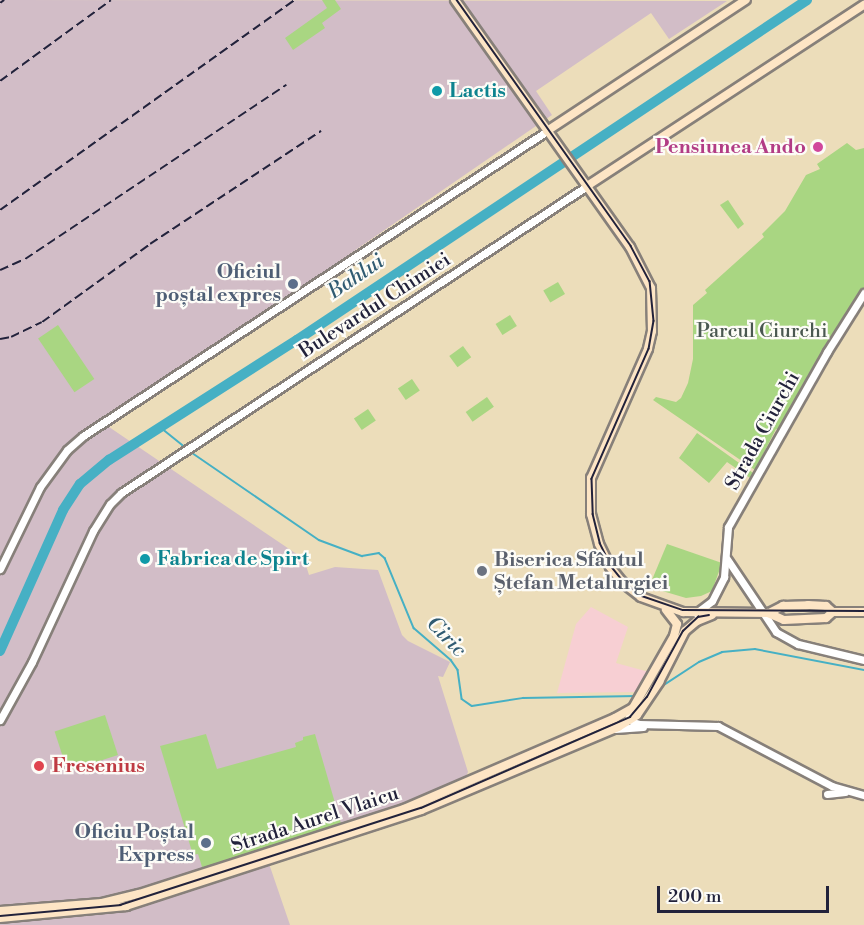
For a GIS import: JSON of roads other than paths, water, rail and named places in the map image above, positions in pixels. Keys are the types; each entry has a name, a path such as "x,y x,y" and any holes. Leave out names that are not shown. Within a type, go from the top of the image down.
{"main road":[{"path":"455,0 642,266 651,288 652,320 648,349 591,478 591,514 599,544 615,575 633,591 660,605 696,613 765,613 784,620 826,618 833,612"},
{"path":"547,131 746,0"},
{"name":"Bulevardul Chimiei","path":"587,186 864,5"},
{"name":"Strada Aurel Vlaicu","path":"0,918 126,906 404,817 610,729 640,707 676,630 674,616 660,605"},
{"path":"765,613 783,606 808,605 826,606 833,612 864,612"},
{"name":"Strada Aurel Vlaicu","path":"648,694 660,682 685,631 697,621 717,613"},
{"name":"Strada Aurel Vlaicu","path":"0,911 102,903 140,894 404,809 630,716"}],"street":[{"path":"0,569 40,487 67,450 83,436 547,131"},
{"name":"Bulevardul Chimiei","path":"0,720 17,694 103,514 121,493 587,186"},
{"name":"Strada Ciurchi","path":"696,613 712,600 724,577 727,559 725,541 728,527 837,334 864,293"},
{"path":"727,559 776,632 786,640 864,660"},
{"path":"712,600 717,613"},
{"path":"640,707 641,719 651,724"},
{"name":"Strada Aurel Vlaicu","path":"630,716 639,724 718,726 832,786 864,795"},
{"name":"Strada Aurel Vlaicu","path":"610,729 651,724"},
{"path":"826,794 848,791"}],"waterway":[{"name":"Bahlui","path":"0,651 63,510 80,484 109,460 297,340 807,0"},
{"name":"Ciric","path":"159,426 185,447"},
{"name":"Ciric","path":"191,452 319,540 362,556 379,553 385,558 414,628 451,660 458,670 462,699 472,706 523,698 637,696"},
{"name":"Ciric","path":"661,687 699,662 722,652 755,649 864,670"}],"tram line":[{"path":"457,0 631,246 650,281 654,321 649,349 592,479 593,514 600,543 611,566 623,581 642,596 683,610 864,611"},
{"path":"0,916 120,905 421,808 630,717 647,697 683,631 698,617 709,615"}],"railway":[{"path":"0,3 4,0"},
{"path":"0,81 111,0"},
{"path":"0,210 294,0"},
{"path":"0,270 25,259 286,85"},
{"path":"0,339 11,337 42,322 150,244 321,131"}],"place":[{"name":"Lactis","path":"437,91"},
{"name":"Pensiunea Ando","path":"818,147"},
{"name":"Oficiul poștal expres","path":"293,284"},
{"name":"Fabrica de Spirt","path":"145,559"},
{"name":"Biserica Sfântul Ștefan Metalurgiei","path":"482,571"},
{"name":"Fresenius","path":"39,766"},
{"name":"Oficiu Poștal Express","path":"206,843"}],"park label":[{"name":"Parcul Ciurchi","path":"762,331"}]}
